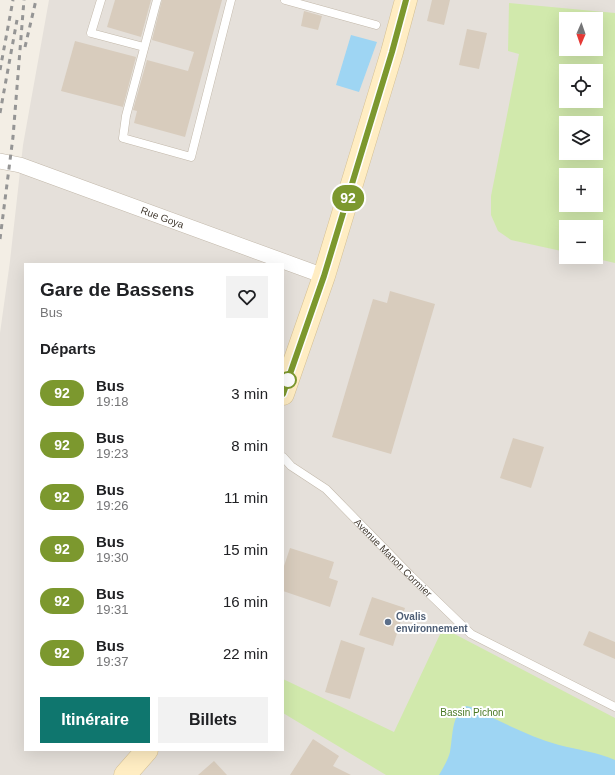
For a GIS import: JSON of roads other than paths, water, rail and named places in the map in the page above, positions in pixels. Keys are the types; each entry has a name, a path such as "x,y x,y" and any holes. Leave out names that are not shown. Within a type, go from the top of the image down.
{"street":[{"path":"284,391 324,276 392,52 406,0"},
{"name":"Rue Goya","path":"0,161 27,168 324,276"},
{"path":"125,775 146,751"}],"lane":[{"path":"101,0 91,33 144,47"},
{"path":"157,0 126,116 123,138 191,157 231,0"},
{"path":"285,0 376,25"},
{"name":"Avenue Manon Cormier","path":"284,458 291,466 326,489 411,576 471,634 615,707"}],"water":[{"path":"351,35 377,42 359,92 336,85"},
{"name":"Bassin Pichon","path":"466,706 547,741 615,760 615,775 439,775 449,755 455,721 461,710"}],"railway":[{"path":"0,70 13,0"},
{"path":"0,239 13,137 24,0"},
{"path":"25,47 36,0"},
{"path":"0,113 17,20"}],"place":[{"name":"Ovalis environnement","path":"388,622"}]}
